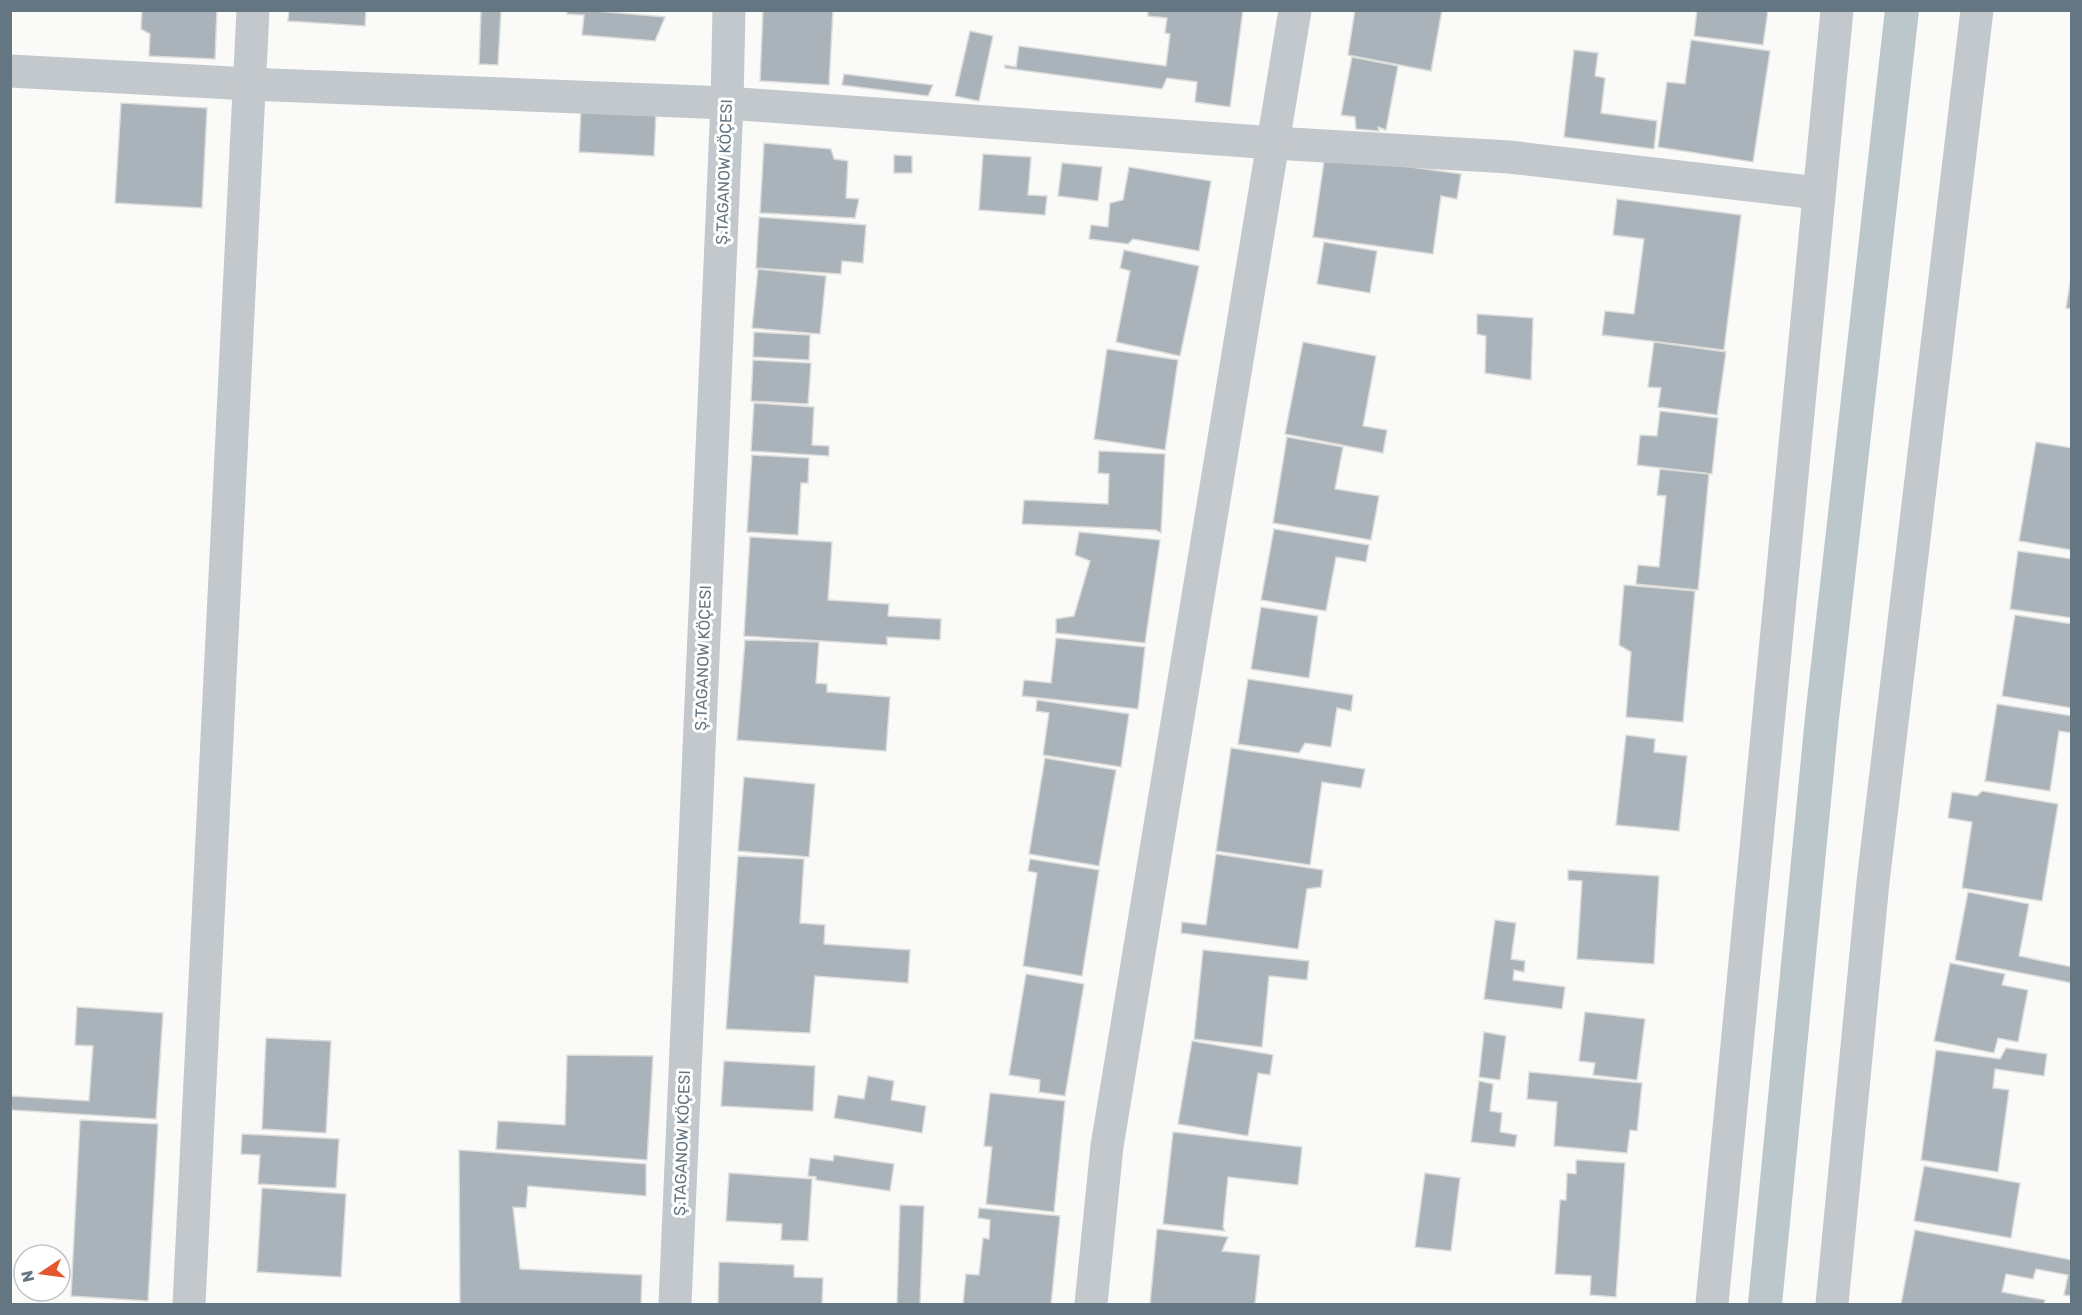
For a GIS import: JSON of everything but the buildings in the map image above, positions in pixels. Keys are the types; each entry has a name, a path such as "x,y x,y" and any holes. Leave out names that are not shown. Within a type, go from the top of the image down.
{"street":[{"path":"189,1305 254,10"},
{"name":"Ş.TAGANOW KÖÇESI","path":"675,1305 727,103 729,10"},
{"path":"1091,1305 1107,1146 1295,10"},
{"path":"1712,1305 1837,10"},
{"path":"1832,1305 1873,882 1977,10"},
{"path":"10,71 250,84 727,103 1274,143 1509,157 1818,193"}],"waterway":[{"path":"1765,1304 1822,718 1902,10"}]}
